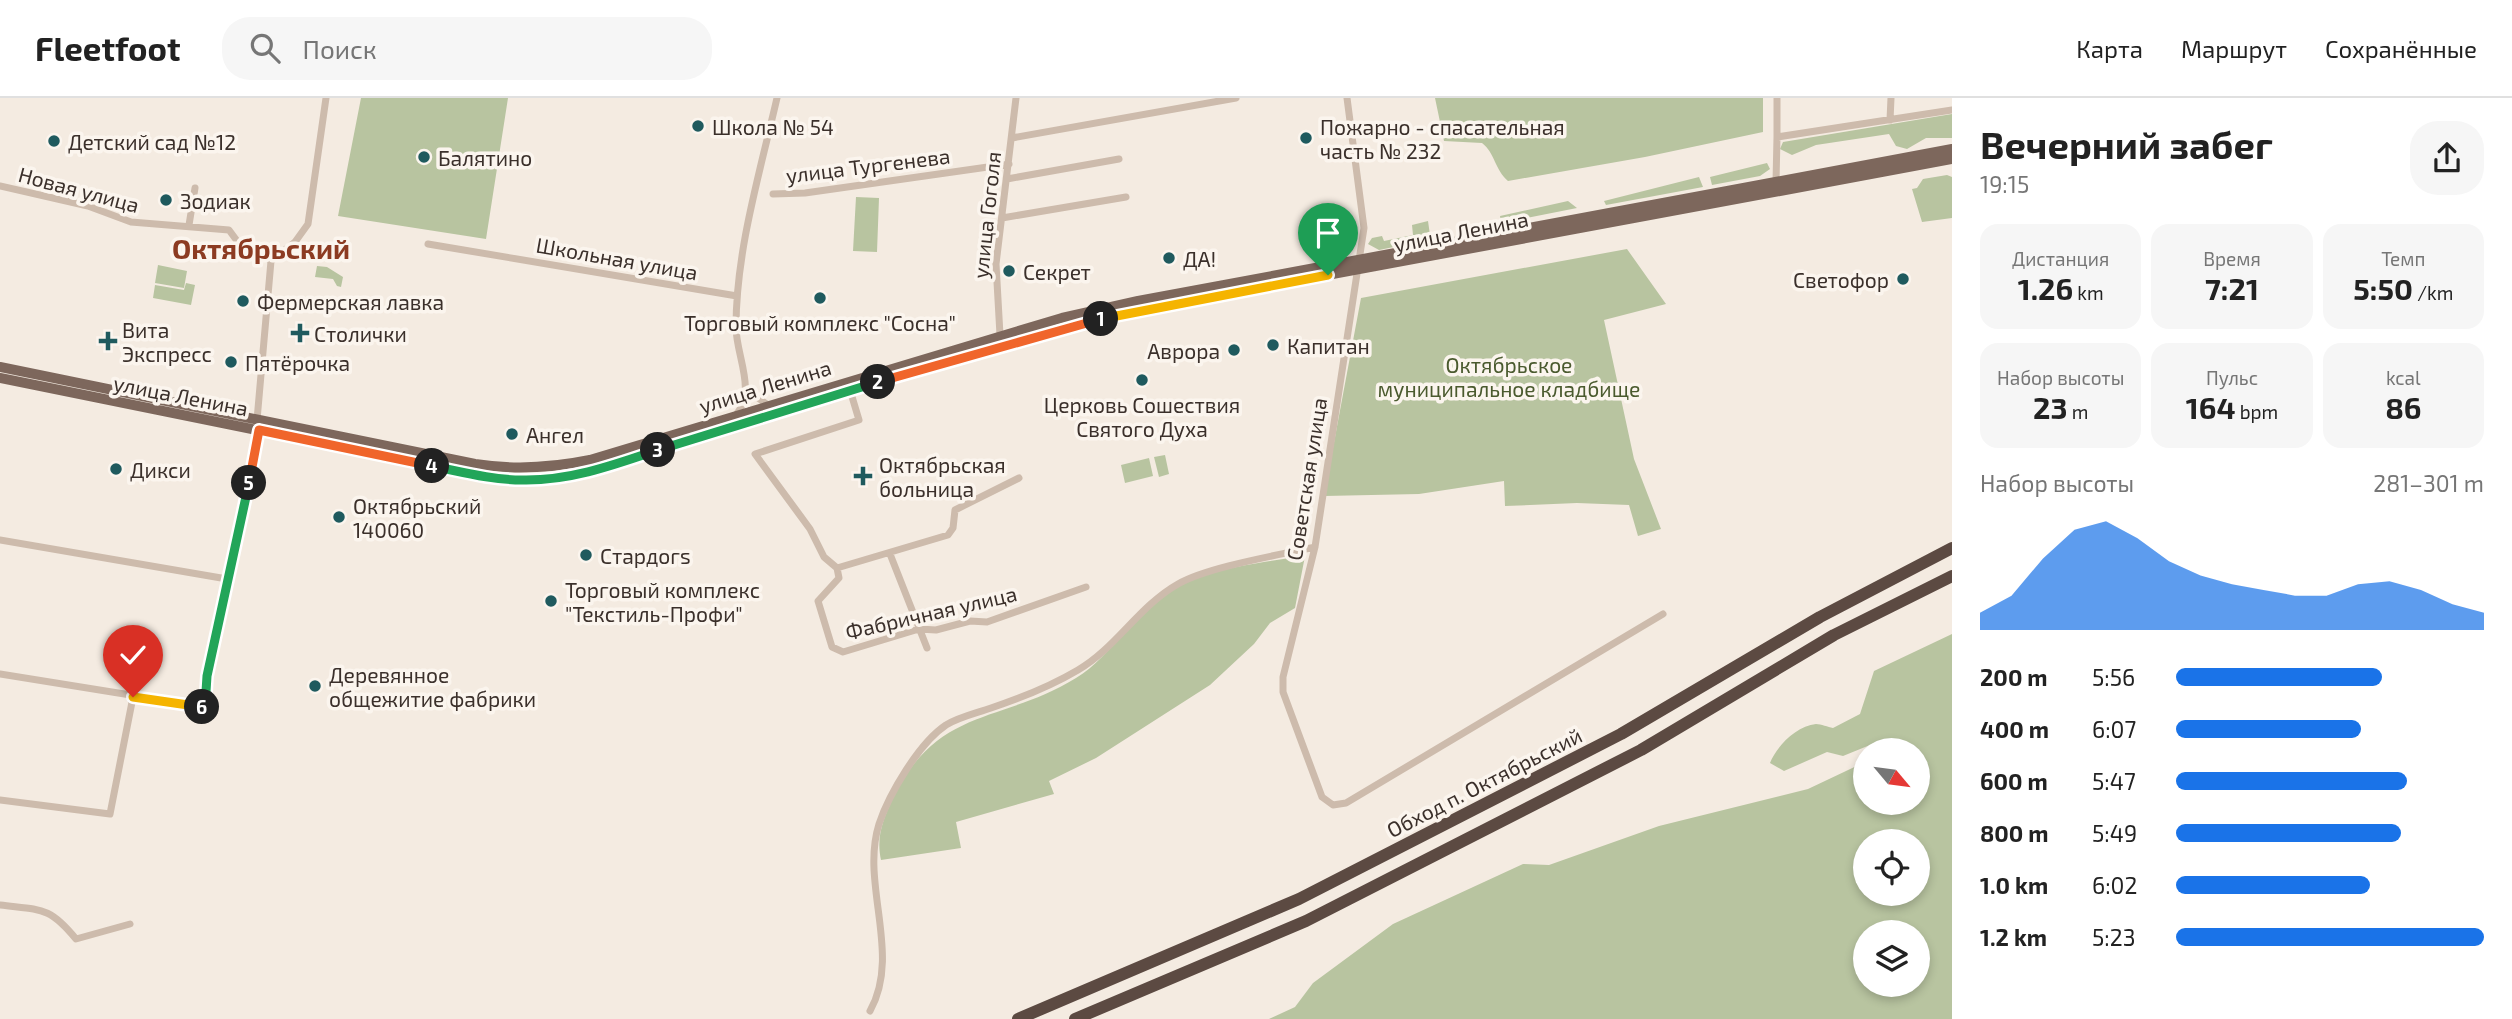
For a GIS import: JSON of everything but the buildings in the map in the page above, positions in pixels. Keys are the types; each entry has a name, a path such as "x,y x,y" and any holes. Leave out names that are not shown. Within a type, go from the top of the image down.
{"highway":[{"name":"Обход п. Октябрьский","path":"1018,1019 1299,899 1621,734 1820,617 1952,548"},
{"name":"Обход п. Октябрьский","path":"1075,1019 1306,921 1641,750 1834,635 1952,576"}],"main road":[{"name":"улица Ленина","path":"0,367 483,476 538,480 594,471 850,390 1077,324 1359,264 1952,149"},
{"name":"улица Ленина","path":"0,378 475,464 530,468 590,460 1000,335 1139,301 1952,159"}],"street":[{"path":"0,674 205,707 207,676 258,425 271,261 295,242 308,224 326,98"},
{"path":"736,415 745,402 747,389 738,349 737,296 777,98"},
{"name":"улица Гоголя","path":"1000,335 995,290 1016,98"},
{"path":"1012,138 1236,98"},
{"name":"Советская улица","path":"1347,98 1364,209 1359,264 1315,547 1283,677 1283,692 1315,786 1329,803 1339,805 1663,614"},
{"path":"1776,181 1777,98"},
{"path":"1890,120 1891,98"},
{"path":"1777,137 1952,110"},
{"path":"1007,179 1119,159"},
{"name":"улица Тургенева","path":"773,194 805,193 1009,164"},
{"path":"1909,166 1952,164"},
{"name":"Новая улица","path":"0,186 88,205 131,222 229,230 243,249 258,251 271,261"},
{"path":"189,225 195,188"},
{"path":"1002,218 1126,197"},
{"name":"Школьная улица","path":"428,244 737,296"},
{"path":"747,389 768,405"},
{"path":"850,390 859,420 755,454 810,529 824,557 837,568 948,535 953,528 955,510 1019,478"},
{"path":"0,540 227,579"},
{"path":"870,1011 880,989 882,946 872,856 877,831 889,796 906,769 937,734 946,725 1020,698 1079,670 1177,584 1197,576 1315,547"},
{"path":"890,554 926,648"},
{"name":"Фабричная улица","path":"837,568 839,578 818,601 836,651 919,629 936,631 970,621 987,622 1086,587"},
{"path":"0,800 110,814 133,697"},
{"path":"0,905 48,912 58,918 76,939 130,924"}],"green space":[{"name":"Балятино","path":"361,98 508,98 486,239 338,216"},
{"path":"1435,98 1763,98 1763,132 1645,157 1508,181 1482,143 1444,141"},
{"path":"1952,114 1952,138 1926,138 1907,149 1896,146 1889,134 1816,145 1792,155 1780,149 1783,142"},
{"path":"1767,163 1770,169 1760,176 1712,185 1710,177"},
{"path":"1947,175 1952,177 1952,218 1922,222 1912,189 1917,188 1923,179"},
{"path":"1699,177 1703,187 1606,205 1604,201"},
{"path":"856,197 879,198 877,252 853,251"},
{"path":"1568,201 1577,208 1501,221 1500,216"},
{"path":"1428,221 1430,235 1423,241 1379,250 1368,244 1372,238 1382,236 1384,241 1413,235 1412,225"},
{"name":"Октябрьское муниципальное кладбище","path":"1627,249 1666,304 1604,320 1634,459 1661,529 1638,536 1629,505 1577,503 1505,506 1504,481 1419,494 1324,496 1361,298"},
{"path":"158,265 187,271 184,288 155,283"},
{"path":"317,266 327,267 343,277 341,287 337,286 333,279 315,277"},
{"path":"186,283 195,285 191,305 153,298 155,285 184,290"},
{"path":"1165,455 1169,474 1159,477 1154,457"},
{"path":"1149,458 1153,476 1125,483 1121,465"},
{"path":"1305,556 1295,608 1270,623 1254,644 1210,685 1096,758 1049,781 1054,794 956,822 961,848 881,860 880,836 892,800 910,769 929,747 950,732 973,721 1049,693 1076,678 1102,657 1146,608 1171,587 1217,571"},
{"path":"1952,634 1952,1019 1269,1019 1295,1007 1313,983 1393,924 1523,864 1549,865 1659,826 1808,789 1853,768 1853,816 1930,816 1930,738 1853,738 1853,752 1843,756 1827,752 1784,771 1770,763 1782,744 1801,729 1816,724 1833,728 1860,714 1874,671"}],"place":[{"name":"Школа № 54","path":"698,126"},
{"name":"Пожарно - спасательная часть № 232","path":"1306,138"},
{"name":"Детский сад №12","path":"54,141"},
{"name":"Балятино","path":"424,157"},
{"name":"Зодиак","path":"166,200"},
{"name":"ДА!","path":"1169,258"},
{"name":"Секрет","path":"1009,271"},
{"name":"Светофор","path":"1903,279"},
{"name":"Торговый комплекс \"Сосна\"","path":"820,298"},
{"name":"Фермерская лавка","path":"243,301"},
{"name":"Столички","path":"300,333"},
{"name":"Вита Экспресс","path":"108,341"},
{"name":"Капитан","path":"1273,345"},
{"name":"Аврора","path":"1234,350"},
{"name":"Пятёрочка","path":"231,362"},
{"name":"Церковь Сошествия Святого Духа","path":"1142,380"},
{"name":"Ангел","path":"512,434"},
{"name":"Дикси","path":"116,469"},
{"name":"Октябрьская больница","path":"863,476"},
{"name":"Октябрьский 140060","path":"339,517"},
{"name":"Стардогs","path":"586,555"},
{"name":"Торговый комплекс \"Текстиль-Профи\"","path":"551,601"},
{"name":"Деревянное общежитие фабрики","path":"315,686"}],"district":[{"name":"Октябрьский","path":"261,248"}],"route":[{"path":"133,697 205,707 207,676 259,430 483,476 520,480 565,477 594,471 850,390 1077,324 1328,275"}]}
